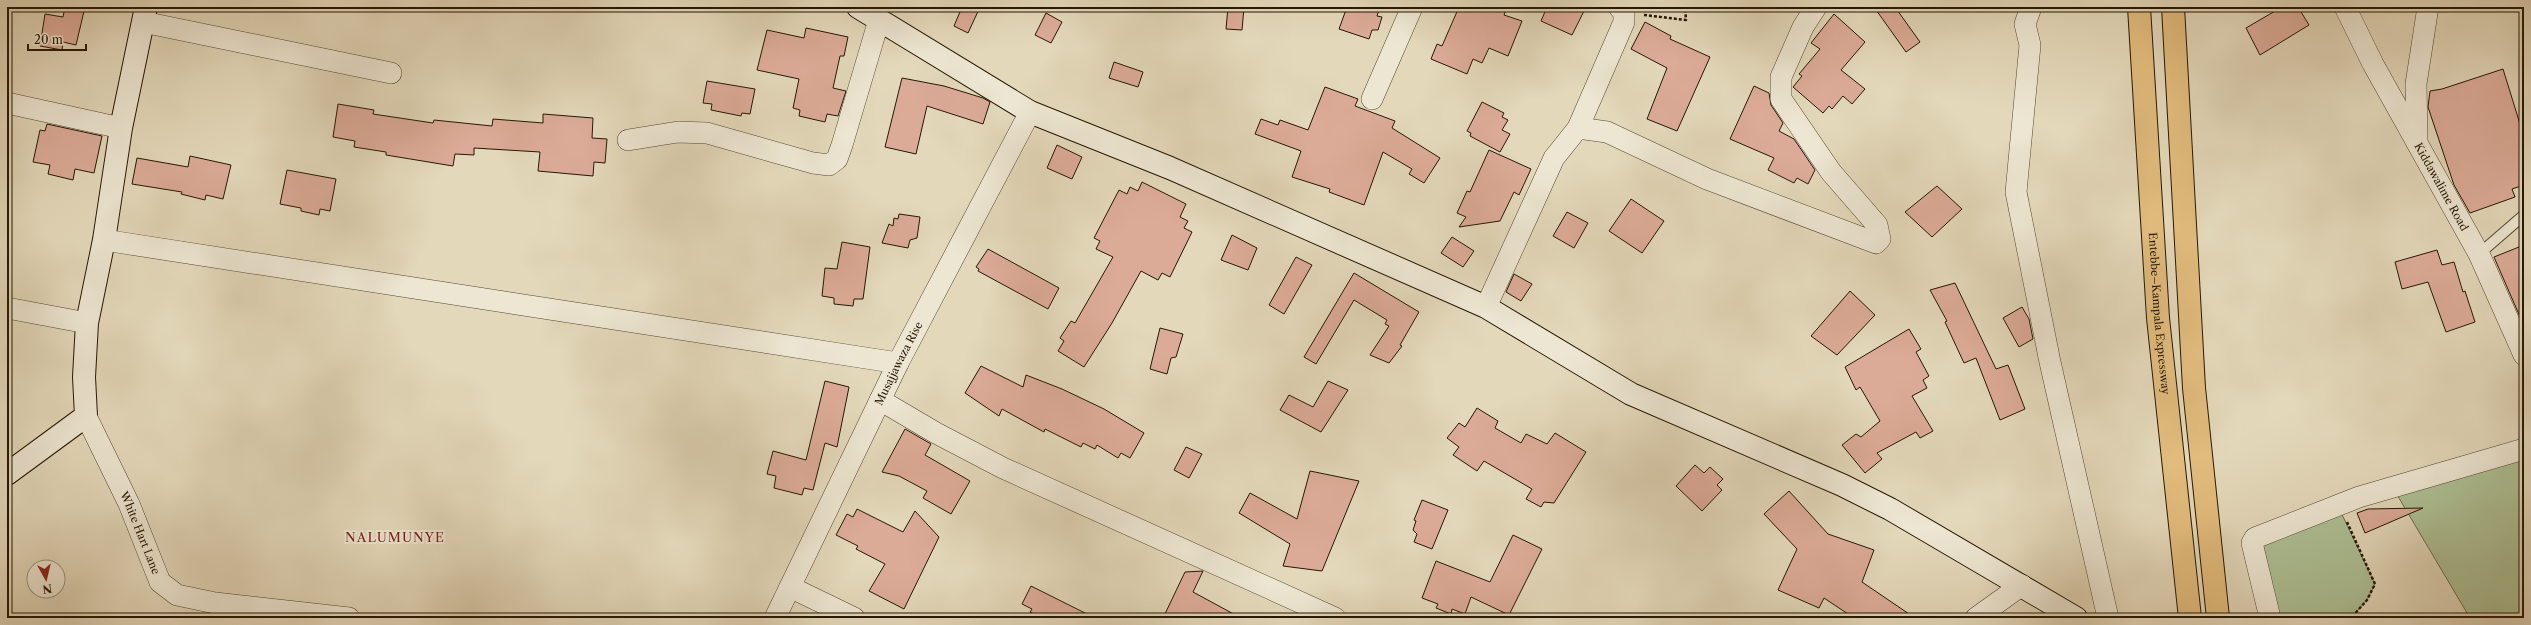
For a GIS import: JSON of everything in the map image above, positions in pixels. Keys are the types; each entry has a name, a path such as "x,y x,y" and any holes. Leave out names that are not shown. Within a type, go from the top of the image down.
{"highway":[{"name":"Entebbe–Kampala Expressway","path":"2139,7 2158,318 2190,618"},
{"path":"2174,7 2194,388 2218,618"}],"street":[{"path":"858,7 1030,112 1170,168 1486,307 1632,394 1842,485 1890,509 2076,618"},
{"path":"1372,99 1412,7"},
{"path":"1578,128 1607,132 1707,179 1876,243 1880,239 1877,225 1831,172 1781,99 1782,78 1803,27 1816,7"},
{"path":"2031,7 2025,24 2030,45 2016,192 2050,362 2108,618"},
{"path":"2345,7 2373,64 2417,144"},
{"name":"Kiddawalime Road","path":"2431,8 2416,84 2417,144 2478,254 2524,355"},
{"path":"7,474 86,416 84,377 87,323 104,240 121,128 145,14 390,73"},
{"path":"1486,307 1554,158 1578,128 1622,15"},
{"path":"628,140 678,132 706,133 813,163 828,165 836,159 842,145 879,20"},
{"path":"7,103 121,128"},
{"name":"Musajjawaza Rise","path":"775,618 898,363 1030,112"},
{"path":"104,240 898,363"},
{"path":"7,308 87,323"},
{"path":"880,400 936,433 1003,468 1335,618"},
{"name":"White Hart Lane","path":"86,416 129,504 160,582 176,595 215,603 349,618"},
{"path":"2270,618 2252,543 2253,540 2366,495 2524,448"},
{"path":"1976,618 2022,585"},
{"path":"790,587 854,618"}],"lane":[{"path":"2478,254 2524,216"}],"path":[{"path":"1622,15 1645,15 1686,20 1685,7"},
{"path":"2339,506 2374,584 2367,600 2351,618"}],"green space":[{"path":"2524,455 2524,618 2470,618 2396,493"},
{"path":"2338,506 2375,584 2367,600 2351,618 2274,618 2254,541"}],"building":[{"path":"65,7 85,7 76,45 63,42 62,50 40,46 45,14 63,17"},
{"path":"962,7 980,7 968,33 954,26"},
{"path":"1228,7 1244,7 1242,30 1226,29"},
{"path":"1347,7 1380,7 1377,16 1382,17 1378,30 1372,30 1369,39 1339,29"},
{"path":"1459,7 1507,7 1504,15 1522,21 1508,56 1489,48 1482,63 1473,59 1467,74 1431,59 1437,44 1442,46"},
{"path":"1547,7 1575,7 1584,11 1572,35 1541,21"},
{"path":"1874,7 1895,7 1920,42 1906,52"},
{"path":"2282,7 2298,7 2309,25 2260,55 2246,28"},
{"path":"1046,13 1062,22 1051,43 1035,35"},
{"path":"1834,14 1865,42 1841,70 1865,89 1852,104 1843,96 1832,109 1829,106 1823,113 1793,87 1802,76 1799,74 1820,49 1811,43"},
{"path":"1645,22 1671,36 1670,39 1710,57 1677,131 1647,119 1667,68 1631,49"},
{"path":"806,28 848,37 844,56 840,56 833,88 846,91 838,116 827,114 825,122 799,116 800,110 793,108 799,79 757,70 767,30 804,38"},
{"path":"1114,62 1143,72 1138,87 1109,78"},
{"path":"2503,69 2524,137 2524,185 2512,189 2515,197 2470,213 2454,185 2428,107 2430,91 2442,89"},
{"path":"902,78 944,86 983,98 990,102 983,124 927,106 916,154 885,147"},
{"path":"707,81 755,89 750,114 742,113 741,116 711,110 712,104 703,103"},
{"path":"1754,86 1769,93 1771,105 1783,123 1779,131 1794,139 1815,170 1808,184 1797,178 1794,183 1768,170 1774,158 1730,139"},
{"path":"1325,87 1358,99 1355,106 1395,121 1392,128 1440,158 1424,183 1409,174 1412,169 1383,152 1364,205 1329,192 1330,189 1292,177 1301,151 1255,134 1261,119 1278,125 1280,120 1308,130"},
{"path":"1482,102 1504,113 1502,117 1508,120 1502,130 1510,134 1500,152 1470,136 1471,133 1467,131"},
{"path":"338,104 374,110 373,114 433,123 434,120 492,126 493,119 543,123 543,114 593,118 592,138 607,139 605,163 594,162 593,176 538,171 540,152 474,148 474,155 455,154 453,166 386,155 386,152 354,147 355,141 333,137"},
{"path":"47,124 102,136 94,173 75,169 73,180 48,174 50,165 33,162 40,130 45,131"},
{"path":"1057,145 1082,157 1072,179 1047,168"},
{"path":"1489,150 1531,169 1519,195 1514,192 1500,221 1459,227 1466,217 1457,213 1467,191 1470,192"},
{"path":"190,156 231,165 223,199 206,195 205,200 181,194 182,192 132,184 137,158 188,167"},
{"path":"287,170 336,179 330,211 320,209 319,215 301,211 301,208 280,204"},
{"path":"1142,182 1186,204 1180,217 1188,221 1184,228 1192,232 1170,277 1162,273 1158,280 1141,271 1112,323 1084,367 1058,351 1064,341 1060,338 1071,321 1075,323 1113,257 1096,249 1100,241 1094,238 1119,190 1127,194 1130,187 1138,191"},
{"path":"1937,186 1962,209 1932,237 1905,212"},
{"path":"1631,199 1664,221 1642,253 1609,231"},
{"path":"1567,212 1588,223 1574,248 1553,236"},
{"path":"899,214 920,217 917,238 910,240 908,248 882,243 889,224 893,226 894,218 898,219"},
{"path":"1232,235 1257,248 1248,270 1221,260"},
{"path":"1452,237 1474,251 1463,267 1441,253"},
{"path":"842,242 870,247 863,299 854,299 853,306 834,304 834,298 822,296 825,268 837,269"},
{"path":"2524,245 2524,326 2494,257"},
{"path":"988,249 1059,288 1048,309 978,271 979,269 976,267"},
{"path":"2437,250 2442,265 2454,262 2463,292 2465,291 2475,322 2446,332 2428,282 2402,289 2395,262"},
{"path":"1296,257 1312,265 1284,314 1269,305"},
{"path":"1354,273 1419,312 1400,345 1402,346 1389,363 1370,355 1389,326 1385,324 1387,320 1354,300 1316,364 1304,357"},
{"path":"1514,274 1532,284 1521,301 1506,292"},
{"path":"1955,283 1996,369 2008,365 2025,409 2000,420 1976,358 1964,363 1945,322 1947,321 1930,290"},
{"path":"1850,291 1875,315 1837,355 1811,336"},
{"path":"2022,307 2029,319 2033,339 2019,347 2003,318"},
{"path":"1160,328 1183,334 1176,357 1171,358 1167,374 1150,369"},
{"path":"1909,329 1921,349 1916,352 1929,376 1923,380 1927,388 1912,396 1933,431 1920,438 1916,432 1877,453 1882,459 1865,473 1842,445 1856,434 1861,437 1880,421 1860,387 1856,390 1845,367"},
{"path":"981,366 1023,387 1026,375 1062,389 1104,409 1144,433 1130,458 1121,453 1118,458 1097,445 1095,449 1083,443 1081,447 1045,429 1044,432 1002,409 999,416 965,393"},
{"path":"825,381 849,387 837,447 825,443 813,490 804,488 802,495 774,488 776,476 767,474 773,451 806,460"},
{"path":"1328,381 1348,390 1321,432 1280,410 1289,395 1313,407"},
{"path":"1477,408 1498,421 1495,428 1521,443 1526,434 1547,444 1555,433 1586,452 1554,503 1544,502 1541,507 1526,499 1532,489 1484,461 1477,471 1453,455 1459,447 1447,438 1459,423 1465,427"},
{"path":"905,429 931,444 925,455 970,481 951,514 923,498 927,491 899,476 882,472"},
{"path":"1186,447 1202,454 1189,478 1174,470"},
{"path":"1695,465 1704,473 1710,467 1723,479 1717,485 1722,490 1702,511 1676,486"},
{"path":"1310,471 1359,481 1322,571 1283,566 1290,544 1239,513 1250,493 1297,519"},
{"path":"1789,491 1828,534 1874,550 1862,582 1915,618 1854,618 1824,598 1819,608 1778,590 1797,549 1764,514"},
{"path":"1422,500 1448,510 1432,549 1414,542 1417,534 1413,530 1416,521 1414,520"},
{"path":"2423,508 2365,533 2357,513 2368,509"},
{"path":"857,509 903,532 915,511 939,537 904,609 869,591 885,564 856,549 858,546 836,535 847,514 853,517"},
{"path":"1513,535 1542,549 1509,615 1471,597 1465,614 1452,609 1451,614 1436,608 1438,604 1422,598 1436,561 1490,582"},
{"path":"1203,571 1193,592 1241,618 1163,618 1185,572"},
{"path":"1031,586 1095,618 1042,618 1030,612 1032,609 1022,604"}],"district":[{"name":"NALUMUNYE","path":"395,537"}]}
